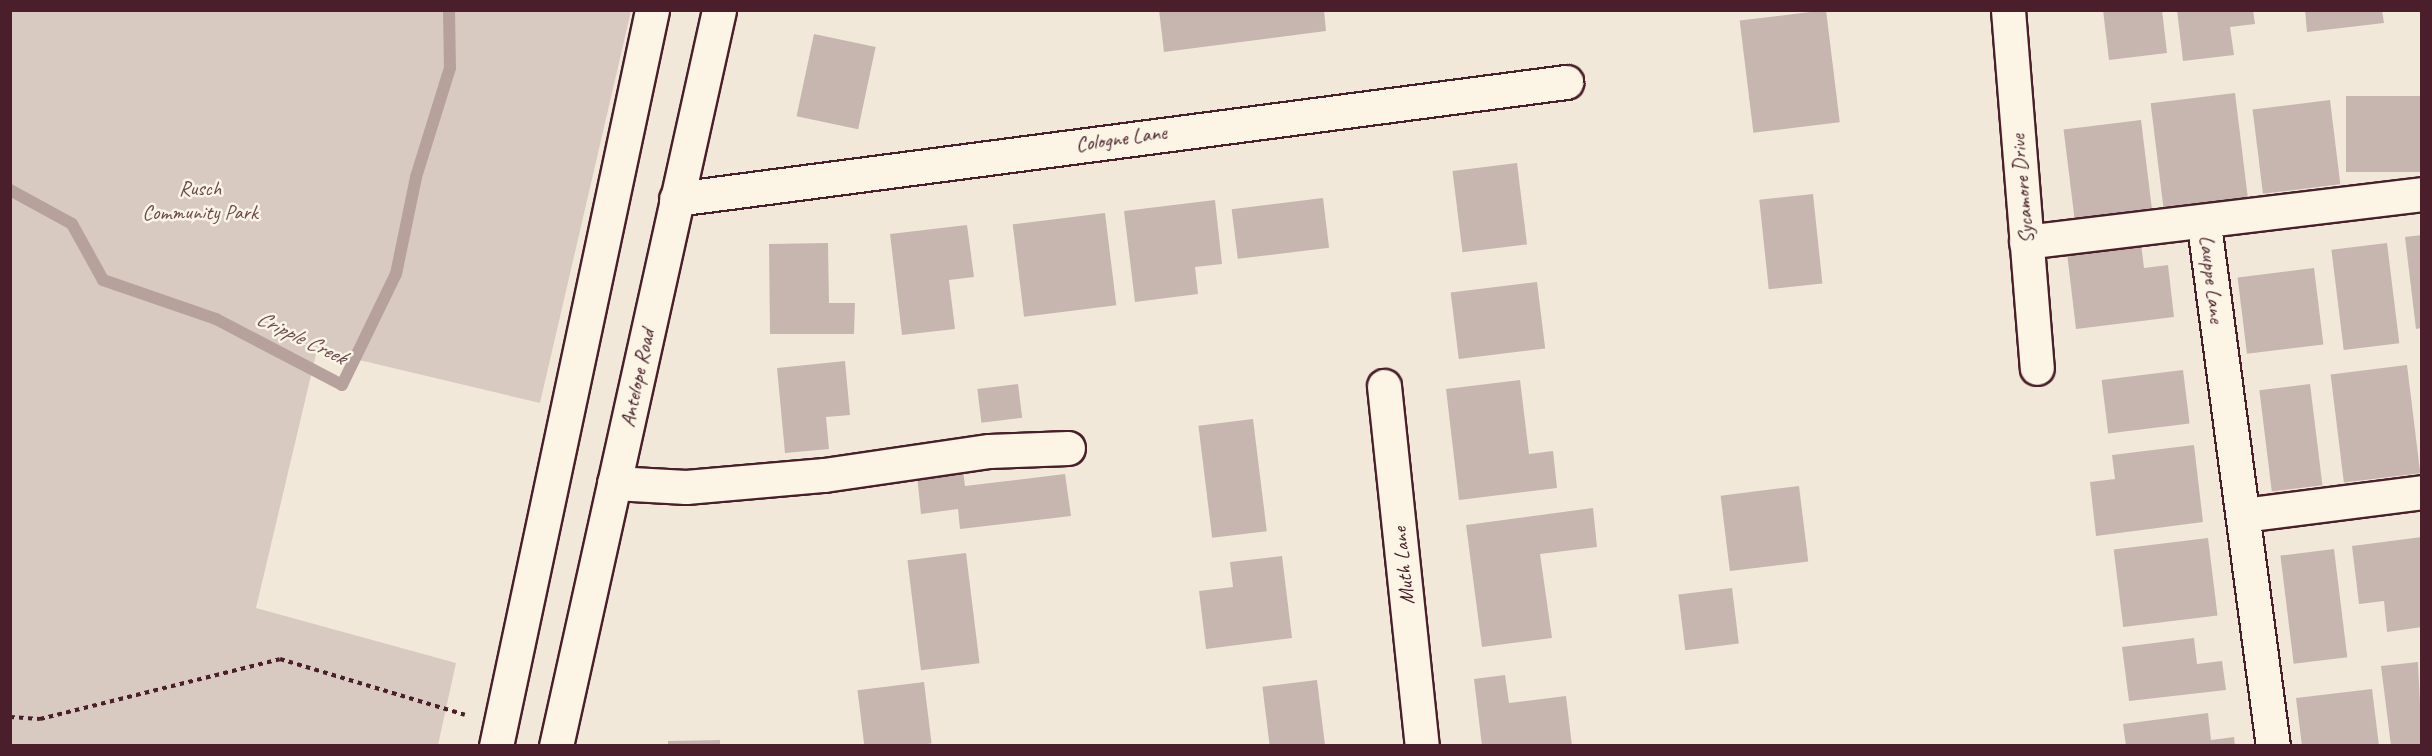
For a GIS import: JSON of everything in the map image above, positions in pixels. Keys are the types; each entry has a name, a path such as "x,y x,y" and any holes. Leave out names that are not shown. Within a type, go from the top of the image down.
{"street":[{"path":"498,734 652,10"},
{"name":"Antelope Road","path":"556,746 719,10"},
{"name":"Sycamore Drive","path":"2008,10 2037,368"},
{"name":"Cologne Lane","path":"676,199 1566,82"},
{"name":"Lauppe Lane","path":"2272,746 2205,225 2421,194"},
{"path":"2026,243 2205,225"},
{"name":"Muth Lane","path":"1384,386 1422,746"},
{"path":"614,483 697,486 989,451 1068,448"},
{"path":"2243,515 2421,492"}],"path":[{"path":"10,717 40,719 280,658 498,734"}],"green space":[{"name":"Rusch Community Park","path":"10,11 631,11 540,403 317,350 256,608 456,663 438,745 11,745"}],"building":[{"path":"1159,10 1324,10 1326,31 1164,52"},
{"path":"1826,10 1840,122 1753,133 1740,21"},
{"path":"2103,10 2162,10 2167,53 2109,60"},
{"path":"2177,10 2253,10 2255,24 2230,27 2234,55 2183,61"},
{"path":"2305,10 2382,10 2384,23 2307,32"},
{"path":"814,34 876,47 858,129 797,116"},
{"path":"2235,93 2248,200 2164,211 2151,103"},
{"path":"2346,96 2422,96 2422,172 2346,172"},
{"path":"2330,100 2340,184 2263,194 2253,110"},
{"path":"2141,120 2152,209 2075,219 2064,130"},
{"path":"1517,163 1527,244 1462,252 1452,171"},
{"path":"1813,194 1822,284 1769,289 1759,200"},
{"path":"1323,198 1329,248 1238,259 1232,209"},
{"path":"1215,200 1222,264 1195,267 1198,294 1135,302 1124,211"},
{"path":"1105,213 1116,305 1024,317 1013,224"},
{"path":"967,225 974,277 949,280 955,329 902,335 890,234"},
{"path":"2422,235 2422,328 2416,329 2405,237"},
{"path":"828,243 829,303 855,303 854,334 770,334 769,244"},
{"path":"2387,243 2399,343 2344,350 2331,250"},
{"path":"2141,244 2144,268 2168,265 2174,317 2076,329 2067,253"},
{"path":"2314,268 2323,344 2247,354 2238,277"},
{"path":"1537,282 1545,349 1459,359 1451,293"},
{"path":"845,361 850,415 826,417 829,449 785,453 777,368"},
{"path":"2407,365 2420,473 2344,483 2331,374"},
{"path":"2183,370 2190,424 2108,434 2102,380"},
{"path":"1520,380 1529,454 1553,451 1557,488 1459,500 1446,389"},
{"path":"1018,384 1022,418 981,423 977,389"},
{"path":"2310,384 2322,485 2272,491 2259,390"},
{"path":"1253,419 1267,531 1212,538 1198,426"},
{"path":"2194,445 2203,522 2096,536 2090,482 2115,479 2112,455"},
{"path":"963,470 965,486 1065,474 1071,516 960,529 958,509 921,514 917,475"},
{"path":"1799,486 1808,561 1730,571 1721,496"},
{"path":"1593,508 1597,547 1540,554 1552,638 1482,647 1466,525"},
{"path":"2422,537 2422,627 2387,632 2384,601 2359,604 2352,546"},
{"path":"2208,538 2218,615 2123,627 2114,550"},
{"path":"2334,549 2347,657 2294,664 2280,556"},
{"path":"966,553 980,663 921,670 907,560"},
{"path":"1282,556 1292,638 1206,649 1199,591 1233,587 1230,562"},
{"path":"1732,588 1739,644 1685,650 1678,595"},
{"path":"2194,638 2197,664 2222,661 2226,690 2129,701 2122,647"},
{"path":"2418,662 2422,746 2391,746 2381,666"},
{"path":"1505,675 1509,703 1566,696 1572,746 1482,746 1474,679"},
{"path":"1317,680 1325,746 1270,746 1262,687"},
{"path":"924,682 932,744 864,746 857,690"},
{"path":"2372,689 2379,746 2302,746 2296,698"},
{"path":"2208,713 2211,740 2234,737 2235,746 2126,746 2123,724"},
{"path":"720,740 720,746 668,746 668,741"}],"waterway":[{"name":"Cripple Creek","path":"10,190 72,224 103,280 216,319 342,385 396,274 416,177 450,68 449,10"}]}
